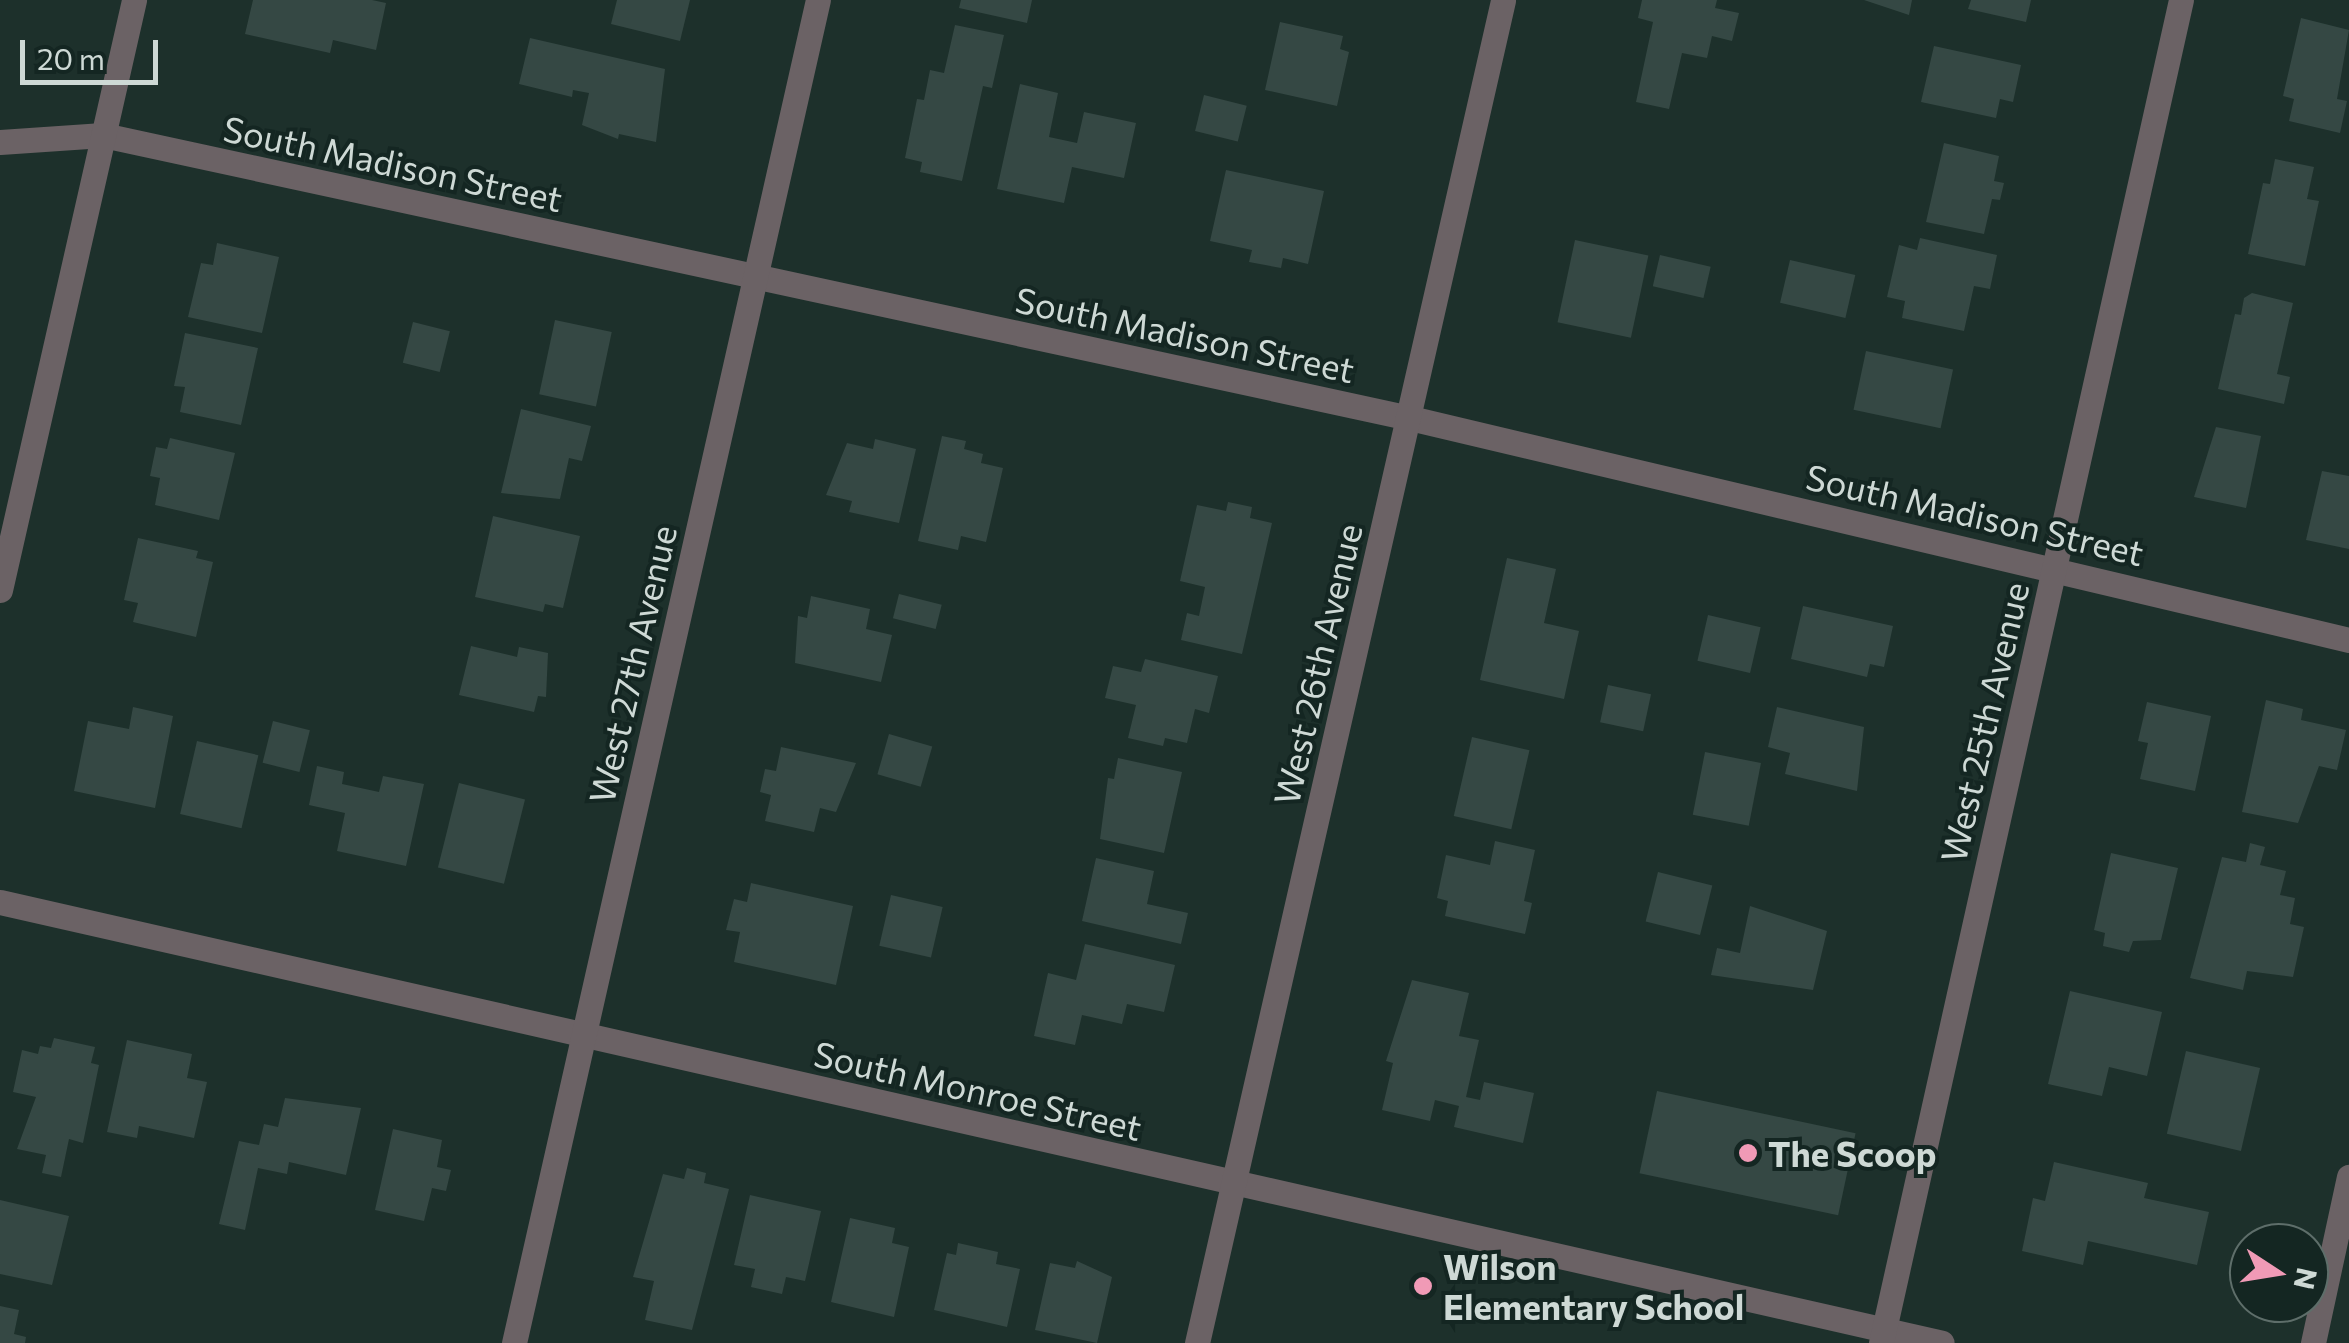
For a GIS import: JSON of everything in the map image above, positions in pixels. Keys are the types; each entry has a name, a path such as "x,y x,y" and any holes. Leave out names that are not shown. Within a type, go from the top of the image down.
{"street":[{"path":"0,590 134,0"},
{"name":"West 27th Avenue","path":"514,1343 818,0"},
{"name":"West 26th Avenue","path":"1197,1343 1504,0"},
{"name":"West 25th Avenue","path":"1883,1336 2181,0"},
{"name":"South Madison Street","path":"0,142 103,135 1410,418 2349,640"},
{"name":"South Monroe Street","path":"0,902 583,1038 1234,1182 1883,1336 1942,1343"},
{"path":"2313,1343 2349,1177"}],"building":[{"path":"253,0 386,3 376,50 333,40 330,53 245,34"},
{"path":"617,0 690,0 680,41 611,24"},
{"path":"961,0 1032,0 1027,23 959,8"},
{"path":"1642,0 1717,0 1715,8 1739,13 1732,41 1712,36 1707,58 1682,53 1669,109 1636,102 1653,22 1638,18"},
{"path":"1864,0 1912,0 1909,15"},
{"path":"1971,0 2031,0 2026,22 1968,9"},
{"path":"2301,18 2349,30 2337,99 2347,101 2340,133 2289,121 2294,99 2283,96"},
{"path":"1280,22 1343,36 1340,49 1349,52 1337,106 1265,90"},
{"path":"955,25 1004,35 992,88 983,86 962,181 920,172 922,162 905,158 917,99 924,100 930,70 944,73"},
{"path":"530,38 665,69 656,142 619,134 618,139 582,125 589,93 573,90 572,97 519,84"},
{"path":"1934,46 2021,65 2013,102 2000,99 1996,118 1921,102"},
{"path":"1020,84 1058,93 1049,137 1077,143 1084,112 1136,123 1124,178 1072,167 1064,203 997,189"},
{"path":"1204,95 1247,106 1238,142 1195,131"},
{"path":"1944,143 1999,156 1994,181 2004,183 2000,200 1992,199 1984,234 1926,222"},
{"path":"2275,159 2314,167 2307,199 2319,201 2305,266 2248,254 2263,183 2270,184"},
{"path":"1226,170 1324,191 1308,264 1283,258 1281,268 1249,262 1252,250 1210,241"},
{"path":"1920,238 1997,255 1990,289 1974,286 1964,331 1902,318 1905,301 1887,297 1899,245 1917,250"},
{"path":"1575,240 1648,256 1631,338 1558,322"},
{"path":"217,243 279,257 262,333 188,317 201,263 213,265"},
{"path":"1660,255 1711,267 1703,298 1653,286"},
{"path":"1790,260 1855,275 1845,318 1780,303"},
{"path":"2252,293 2293,303 2277,374 2290,377 2284,404 2218,389 2235,314 2241,315 2244,298"},
{"path":"555,320 612,332 596,406 539,394"},
{"path":"413,322 450,331 440,372 403,363"},
{"path":"185,333 258,348 241,425 180,412 185,387 174,386"},
{"path":"1866,351 1953,370 1941,428 1854,410"},
{"path":"521,409 591,426 582,461 569,458 560,499 501,493"},
{"path":"2216,427 2261,436 2246,508 2194,497"},
{"path":"942,436 966,441 964,449 983,454 981,463 1003,468 986,542 961,536 958,550 918,541"},
{"path":"170,438 235,453 219,520 155,505 160,478 150,476 156,447 167,449"},
{"path":"875,439 916,449 899,523 849,512 852,501 826,495 847,443 873,449"},
{"path":"2322,471 2349,476 2349,549 2306,540"},
{"path":"1228,502 1252,507 1250,518 1272,523 1242,654 1181,640 1187,613 1199,616 1205,587 1180,581 1197,505 1226,511"},
{"path":"493,516 580,536 563,608 545,604 543,612 475,597"},
{"path":"138,538 198,551 196,558 213,562 196,637 133,622 138,603 124,600"},
{"path":"1507,558 1556,569 1544,623 1579,631 1564,699 1480,680"},
{"path":"899,594 942,605 936,629 893,618"},
{"path":"811,596 870,609 866,629 892,635 881,682 795,663 798,616 807,618"},
{"path":"1803,606 1893,626 1884,667 1870,664 1867,677 1791,659"},
{"path":"1708,615 1761,627 1750,673 1697,661"},
{"path":"471,646 517,657 519,647 548,653 546,697 538,696 534,712 459,695"},
{"path":"1145,659 1218,676 1209,713 1195,709 1187,743 1165,738 1163,746 1128,738 1136,705 1105,698 1113,666 1141,672"},
{"path":"1608,685 1651,694 1643,731 1600,722"},
{"path":"2266,700 2303,709 2301,720 2346,730 2337,770 2319,766 2298,823 2242,812"},
{"path":"2147,702 2211,716 2195,791 2140,779 2148,743 2138,741"},
{"path":"133,707 173,716 155,808 74,791 88,721 129,729"},
{"path":"1777,707 1864,727 1857,791 1785,774 1790,753 1768,747"},
{"path":"273,721 310,730 299,772 263,763"},
{"path":"889,734 932,746 921,787 877,774"},
{"path":"1472,737 1529,750 1511,829 1454,816"},
{"path":"197,741 258,755 242,828 180,814"},
{"path":"781,747 856,763 836,812 820,808 814,832 765,821 771,795 760,792 765,769 776,771"},
{"path":"1705,752 1761,763 1749,826 1693,815"},
{"path":"1118,758 1182,772 1164,853 1100,839 1108,778 1114,779"},
{"path":"317,766 344,772 342,784 379,792 383,776 424,784 406,866 337,851 345,813 309,805"},
{"path":"459,783 525,799 504,884 438,867"},
{"path":"1495,841 1535,850 1524,901 1532,903 1525,934 1445,916 1448,901 1437,898 1446,855 1490,865"},
{"path":"2250,843 2265,847 2260,865 2286,871 2280,895 2295,898 2290,924 2304,927 2293,977 2247,971 2243,990 2190,978 2222,857 2246,862"},
{"path":"2111,853 2178,868 2161,940 2133,941 2129,952 2103,946 2105,933 2094,930"},
{"path":"1096,858 1154,871 1147,904 1188,913 1181,944 1082,921"},
{"path":"1658,872 1712,886 1700,935 1646,921"},
{"path":"751,883 853,906 836,985 734,962 740,932 726,930 734,899 747,902"},
{"path":"891,895 943,907 931,958 879,946"},
{"path":"1750,906 1827,931 1813,990 1711,975 1717,948 1740,953"},
{"path":"1085,944 1175,965 1164,1012 1127,1004 1122,1024 1082,1015 1075,1045 1034,1036 1048,973 1076,980"},
{"path":"1412,980 1469,993 1459,1036 1479,1040 1466,1097 1480,1100 1484,1082 1534,1093 1523,1143 1454,1127 1459,1106 1435,1100 1430,1121 1382,1110 1393,1063 1386,1061"},
{"path":"2070,991 2162,1012 2147,1076 2109,1067 2102,1096 2048,1084"},
{"path":"54,1038 95,1047 91,1063 99,1065 83,1143 69,1139 61,1177 42,1173 46,1155 17,1149 36,1097 13,1092 22,1050 38,1054 40,1046 51,1048"},
{"path":"127,1040 192,1054 187,1078 207,1082 194,1138 139,1126 137,1138 107,1132"},
{"path":"2186,1051 2260,1068 2241,1151 2167,1134"},
{"name":"The Scoop","path":"1657,1091 1856,1133 1838,1215 1640,1173"},
{"path":"285,1098 361,1108 346,1175 289,1162 287,1174 258,1168 245,1230 219,1224 239,1141 259,1145 264,1124 278,1127"},
{"path":"393,1129 442,1140 437,1167 451,1170 446,1191 432,1188 424,1221 375,1210"},
{"path":"2054,1162 2148,1183 2144,1198 2209,1212 2197,1265 2088,1241 2083,1265 2022,1251 2033,1198 2045,1201"},
{"path":"687,1168 706,1173 704,1183 729,1189 692,1330 645,1320 654,1281 633,1277 663,1174 684,1179"},
{"path":"750,1195 821,1211 805,1281 786,1277 782,1294 751,1287 755,1269 734,1265"},
{"path":"0,1200 69,1216 52,1285 0,1274"},
{"path":"850,1218 895,1228 892,1243 909,1247 894,1317 831,1302"},
{"path":"958,1243 998,1252 996,1264 1020,1269 1007,1327 934,1310 947,1253 956,1255"},
{"path":"1077,1261 1112,1277 1097,1343 1035,1330 1050,1263 1075,1268"},
{"path":"0,1306 19,1310 14,1334 26,1337 25,1343 0,1343"}],"place":[{"name":"The Scoop","path":"1748,1153"},
{"name":"Wilson Elementary School","path":"1423,1286"}]}
